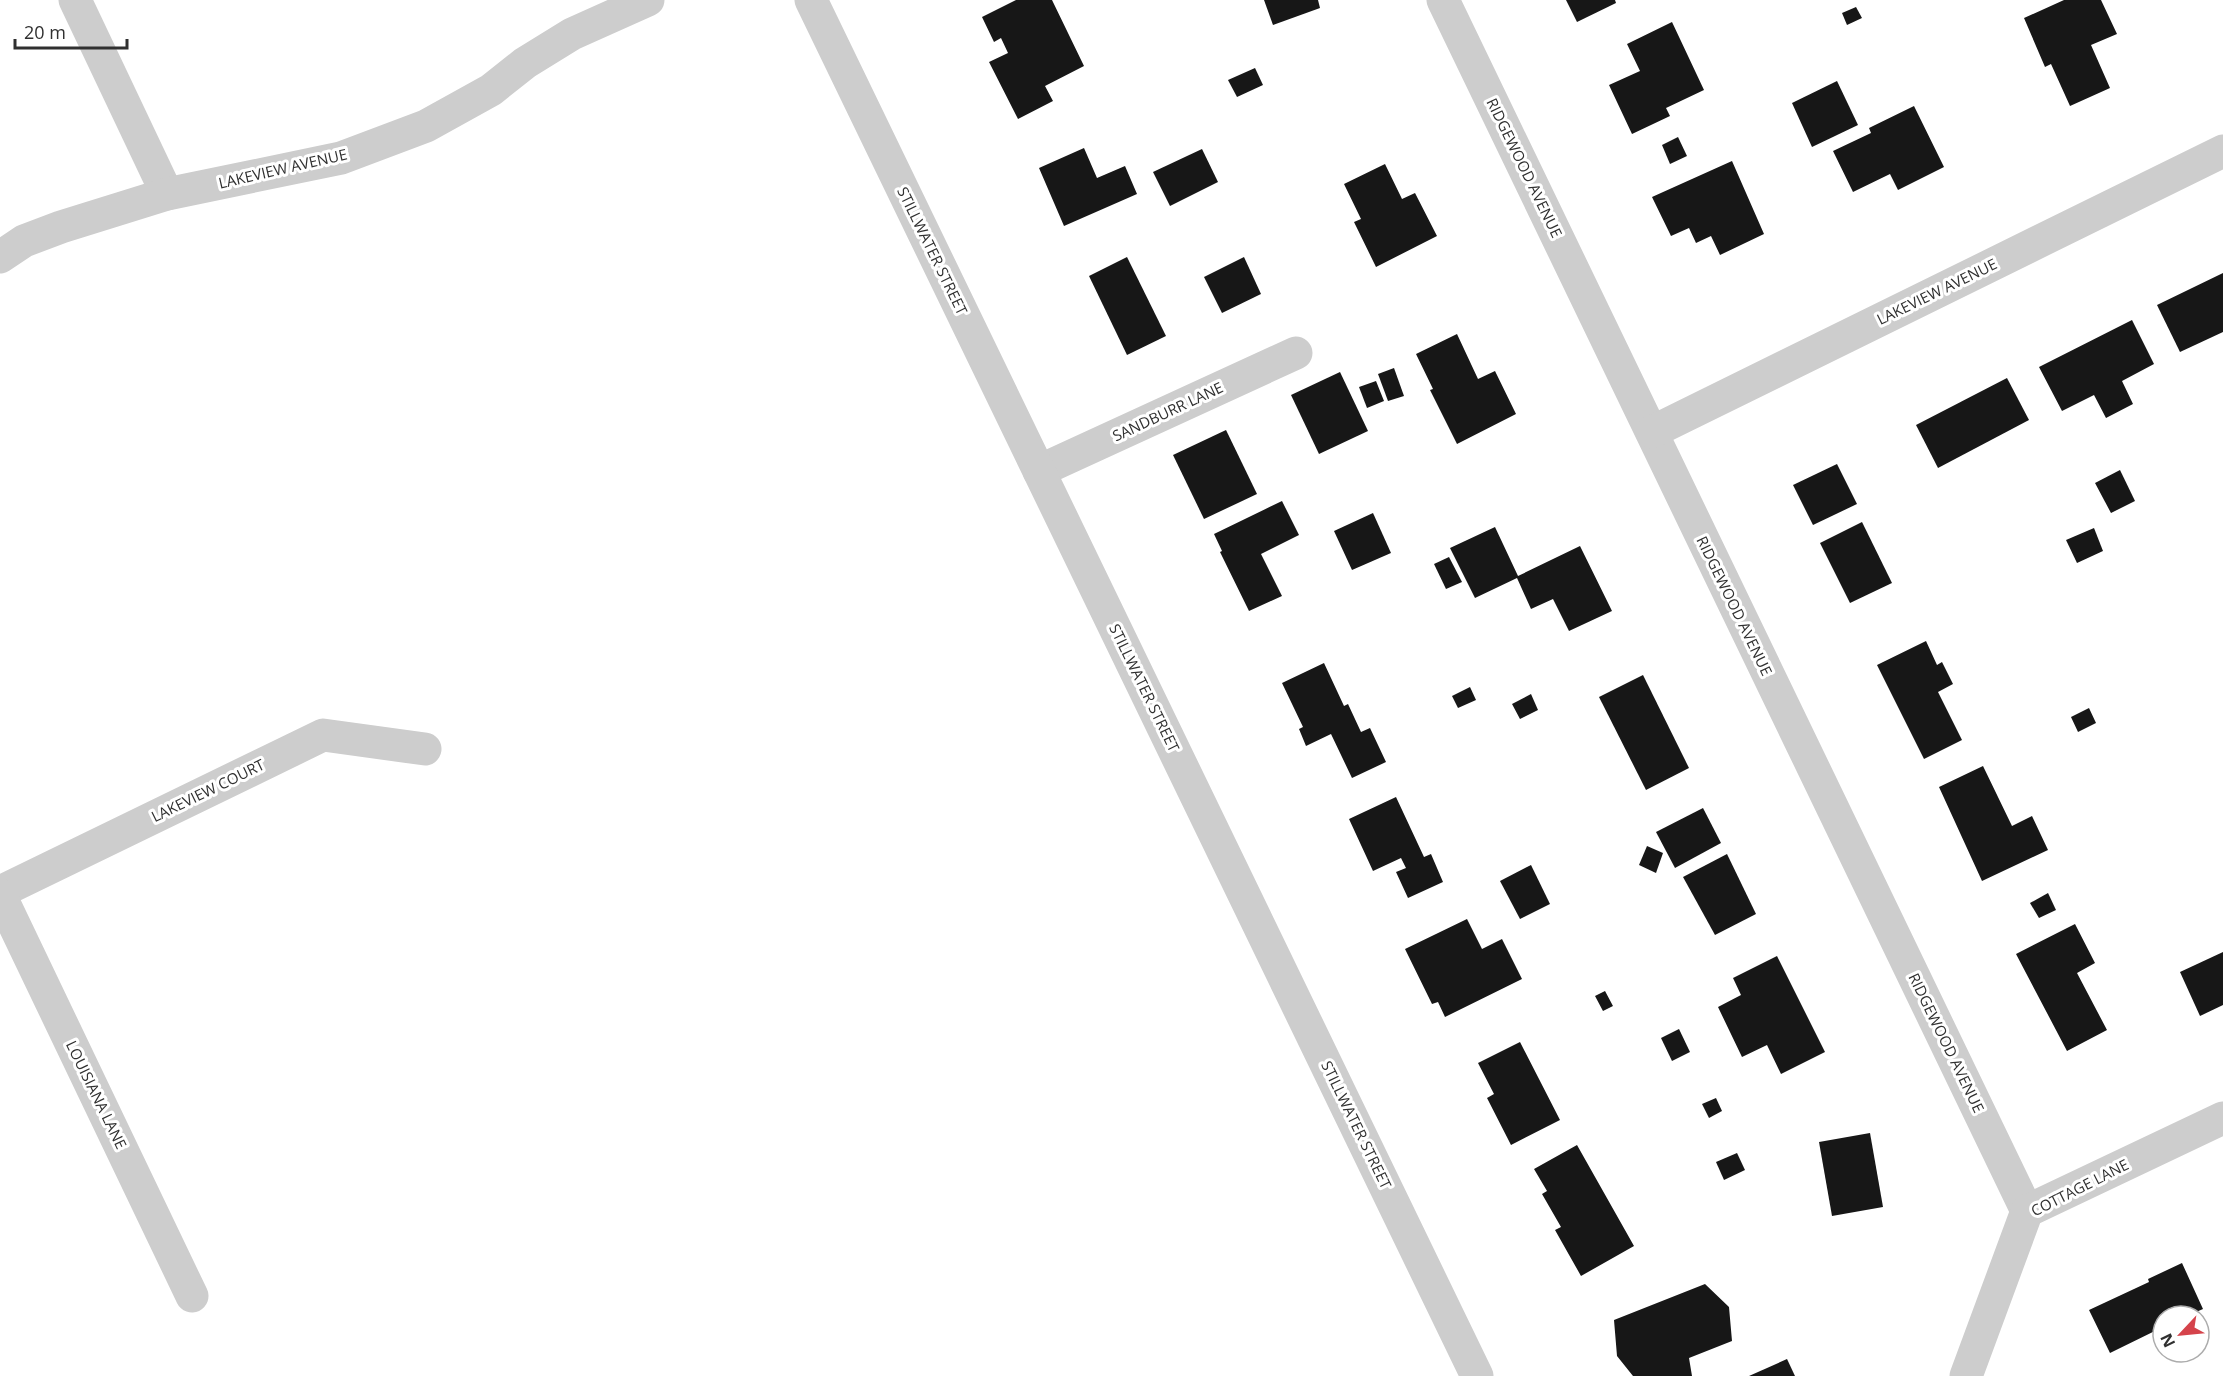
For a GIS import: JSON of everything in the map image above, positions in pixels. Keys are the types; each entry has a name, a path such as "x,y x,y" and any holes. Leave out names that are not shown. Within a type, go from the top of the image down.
{"street":[{"path":"75,0 167,194"},
{"name":"LAKEVIEW AVENUE","path":"0,257 24,241 61,227 167,194 341,158 426,126 491,90 525,63 572,34 648,0"},
{"name":"STILLWATER STREET","path":"811,0 1477,1376"},
{"name":"RIDGEWOOD AVENUE","path":"1443,0 2027,1211"},
{"name":"LAKEVIEW AVENUE","path":"1652,432 2223,152"},
{"name":"SANDBURR LANE","path":"1039,471 1296,353"},
{"name":"LAKEVIEW COURT","path":"0,893 323,735 425,749"},
{"name":"LOUISIANA LANE","path":"0,893 192,1296"},
{"name":"COTTAGE LANE","path":"1966,1376 2027,1211 2223,1118"}],"building":[{"path":"1016,0 1052,0 1084,66 1045,86 1053,101 1018,119 989,62 1008,53 1001,38 994,42 982,17"},
{"path":"1264,0 1318,0 1320,8 1273,25"},
{"path":"1566,0 1615,0 1616,3 1577,22"},
{"path":"2064,0 2101,0 2117,34 2091,45 2110,88 2070,106 2051,64 2045,67 2024,18"},
{"path":"1856,7 1862,18 1847,25 1842,13"},
{"path":"1672,22 1704,90 1666,108 1670,116 1632,134 1609,85 1640,71 1627,44"},
{"path":"1255,68 1263,85 1237,97 1228,80"},
{"path":"1837,81 1858,125 1812,147 1792,103"},
{"path":"1914,106 1944,167 1898,190 1890,174 1853,192 1833,151 1871,133 1869,128"},
{"path":"1678,137 1687,156 1670,164 1662,145"},
{"path":"1084,148 1097,178 1125,166 1137,194 1064,226 1039,168"},
{"path":"1202,149 1218,182 1170,206 1153,172"},
{"path":"1732,161 1764,234 1720,255 1711,236 1696,243 1689,228 1671,236 1652,197"},
{"path":"1385,164 1402,199 1415,193 1437,236 1376,267 1354,222 1361,219 1344,184"},
{"path":"1127,257 1166,336 1127,355 1089,276"},
{"path":"1244,257 1261,294 1222,313 1204,277"},
{"path":"2223,273 2223,332 2180,352 2157,305"},
{"path":"2132,320 2154,364 2122,381 2133,404 2106,418 2094,395 2062,411 2039,367"},
{"path":"1457,334 1478,379 1495,371 1516,414 1457,444 1430,390 1433,389 1416,354"},
{"path":"1394,368 1404,396 1388,401 1378,374"},
{"path":"1340,372 1368,431 1319,454 1291,395"},
{"path":"2007,378 2029,420 1938,468 1916,425"},
{"path":"1376,381 1384,401 1367,408 1359,387"},
{"path":"1226,430 1257,494 1204,519 1173,455"},
{"path":"1837,464 1857,504 1813,525 1793,485"},
{"path":"2120,470 2135,501 2111,513 2095,483"},
{"path":"1282,501 1299,535 1261,554 1282,596 1249,611 1220,552 1222,551 1214,534"},
{"path":"1373,513 1391,553 1352,570 1334,531"},
{"path":"1862,522 1892,583 1850,603 1820,543"},
{"path":"1495,527 1518,576 1580,546 1612,611 1569,631 1553,599 1531,609 1517,578 1475,598 1450,548"},
{"path":"2094,528 2103,551 2077,563 2066,540"},
{"path":"1449,557 1462,582 1446,589 1434,564"},
{"path":"1926,641 1937,665 1942,662 1953,684 1938,692 1962,740 1924,759 1877,665"},
{"path":"1324,663 1344,706 1348,704 1361,732 1370,728 1386,762 1352,778 1331,734 1306,746 1299,729 1303,727 1282,683"},
{"path":"1643,675 1689,768 1646,790 1599,697"},
{"path":"1470,687 1476,700 1458,708 1452,696"},
{"path":"1531,694 1538,710 1520,719 1512,704"},
{"path":"2089,708 2096,723 2078,732 2071,717"},
{"path":"1983,766 2012,826 2032,816 2048,850 1982,881 1939,787"},
{"path":"1396,797 1424,857 1431,854 1443,882 1408,898 1396,872 1406,868 1401,858 1373,871 1349,819"},
{"path":"1703,808 1721,843 1675,868 1656,832"},
{"path":"1647,846 1663,853 1656,873 1639,865"},
{"path":"1727,854 1756,914 1715,935 1683,877"},
{"path":"1531,865 1550,904 1520,919 1500,881"},
{"path":"2048,893 2056,910 2039,918 2030,903"},
{"path":"1467,919 1482,949 1502,939 1522,979 1445,1017 1438,1002 1432,1004 1405,949"},
{"path":"2075,924 2095,963 2077,973 2107,1030 2067,1051 2016,954"},
{"path":"2223,952 2223,1005 2200,1016 2180,972"},
{"path":"1777,956 1825,1052 1781,1074 1767,1045 1742,1057 1718,1007 1741,995 1733,978"},
{"path":"1605,991 1613,1006 1603,1011 1595,996"},
{"path":"1679,1029 1690,1052 1672,1061 1661,1038"},
{"path":"1520,1042 1560,1120 1511,1145 1487,1098 1494,1094 1478,1063"},
{"path":"1716,1098 1722,1111 1709,1118 1702,1104"},
{"path":"1870,1133 1883,1207 1832,1216 1819,1142"},
{"path":"1577,1145 1634,1246 1581,1276 1555,1230 1561,1227 1542,1194 1547,1191 1534,1169"},
{"path":"1737,1153 1745,1170 1724,1180 1716,1162"},
{"path":"2182,1263 2201,1304 2151,1304 2151,1333 2110,1353 2089,1310 2149,1282 2148,1279"},
{"path":"1705,1284 1729,1307 1732,1341 1689,1358 1692,1376 1633,1376 1617,1356 1614,1320"},
{"path":"1787,1359 1795,1376 1749,1376"}]}
